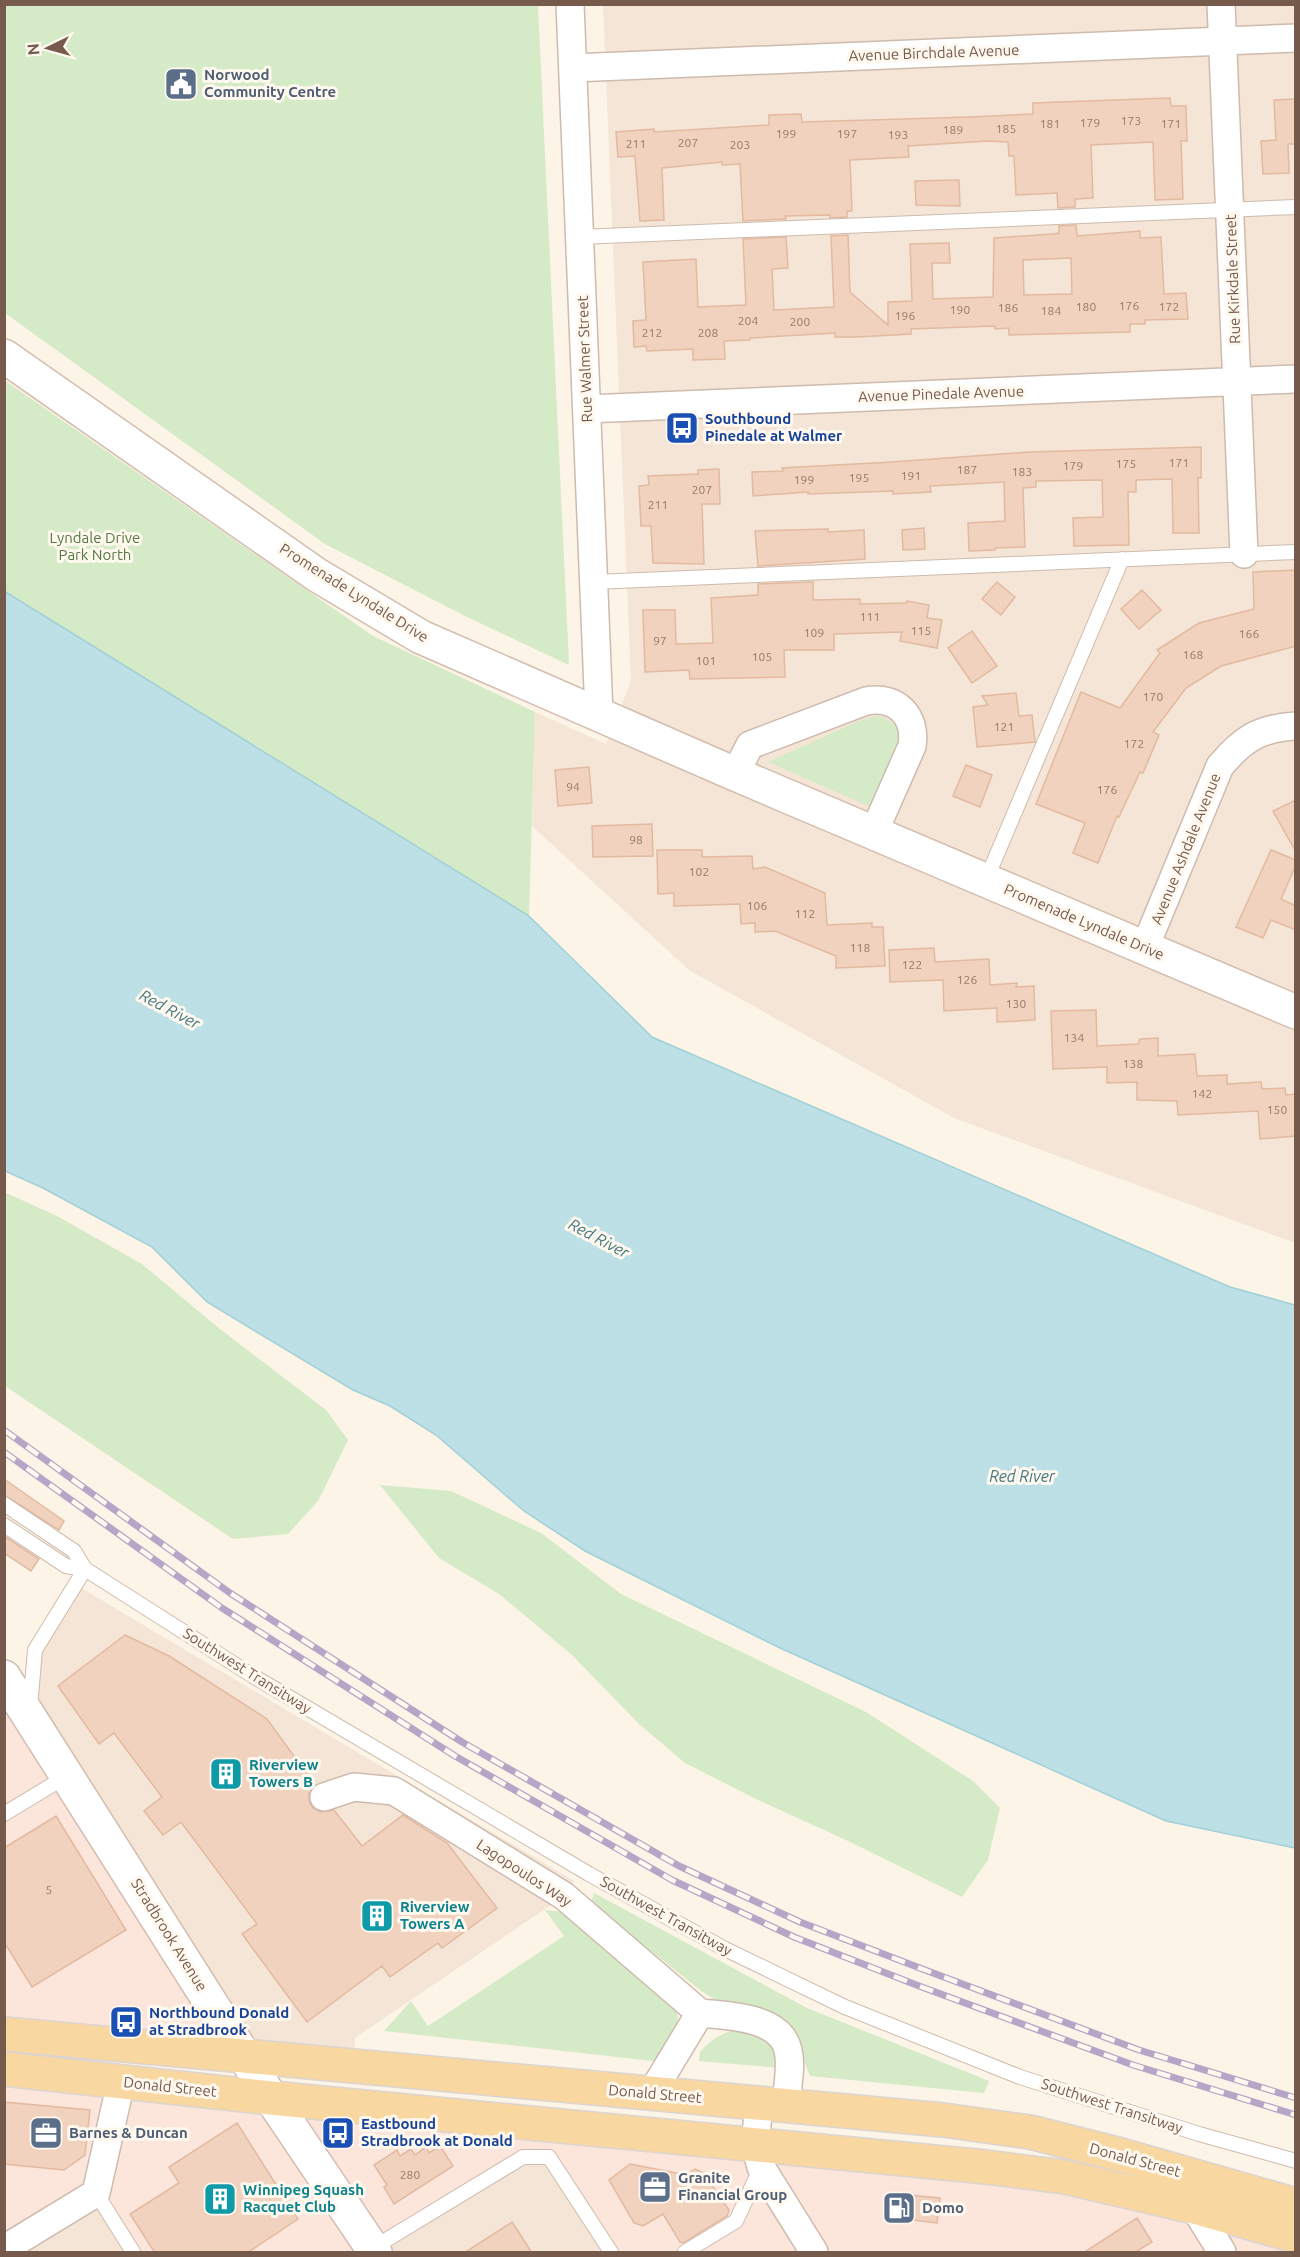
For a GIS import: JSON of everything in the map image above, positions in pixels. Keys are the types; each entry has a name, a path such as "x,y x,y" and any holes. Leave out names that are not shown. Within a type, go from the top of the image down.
{"main road":[{"name":"Donald Street","path":"4,2034 943,2120 1030,2132 1121,2155 1296,2205"},
{"name":"Donald Street","path":"4,2069 758,2156 987,2167 1065,2177 1194,2207 1296,2236"}],"street":[{"name":"Rue Walmer Street","path":"570,4 599,714"},
{"name":"Rue Kirkdale Street","path":"1221,4 1244,554"},
{"name":"Avenue Birchdale Avenue","path":"573,68 1296,38"},
{"name":"Promenade Lyndale Drive","path":"4,356 327,580 421,637 735,774 1296,1012"},
{"name":"Avenue Pinedale Avenue","path":"587,409 1296,379"},
{"path":"735,774 750,745 866,701 876,699 897,705 910,719 914,736 912,746 874,832"},
{"name":"Avenue Ashdale Avenue","path":"1146,947 1220,766 1234,749 1251,736 1267,730 1296,726"},
{"name":"Stradbrook Avenue","path":"4,1677 271,2098 374,2251"},
{"name":"Lagopoulos Way","path":"324,1797 354,1786 394,1791 564,1896 700,2013"},
{"path":"651,2094 700,2013 743,2017 770,2026 780,2034 788,2049 758,2156 814,2253"},
{"path":"4,2249 96,2193 121,2082"},
{"path":"1194,2207 1222,2253"}],"lane":[{"path":"580,237 1296,207"},
{"path":"594,582 1296,552"},
{"path":"986,881 1122,559"},
{"name":"Southwest Transitway","path":"4,1504 74,1551 85,1569"},
{"name":"Southwest Transitway","path":"4,1525 66,1566 85,1569 253,1676 589,1874 725,1949 845,2007 1020,2077 1296,2162"},
{"path":"29,1715 35,1650 85,1569"},
{"path":"4,1814 67,1775"},
{"path":"435,1832 467,1836"},
{"path":"685,2253 736,2221 758,2156"},
{"path":"374,2251 523,2157 549,2157 611,2253"},
{"path":"96,2193 133,2253"}],"shaded area":[{"path":"603,5 1295,5 1295,1243 954,1118 689,970 532,826 535,712 606,744 631,681"},
{"path":"76,1585 574,1881 564,1896 355,2038 354,2065 247,2057 29,1715 35,1650"},
{"path":"4,1677 247,2057 5,2034"},
{"path":"4,2069 986,2167 1295,2252 611,2252 549,2157 523,2157 375,2252 133,2252 96,2193 5,2249"},
{"path":"523,2157 549,2157 611,2252 375,2252"},
{"path":"96,2193 133,2252 5,2252"}],"green space":[{"path":"5,4 538,5 569,665 465,616 325,544 5,313"},
{"name":"Lyndale Drive Park North","path":"4,380 373,636 535,712 529,916 5,591"},
{"path":"880,715 897,726 900,747 873,808 768,762 859,721"},
{"path":"4,1192 57,1216 142,1264 220,1329 326,1410 348,1440 318,1501 288,1534 233,1539 5,1386"},
{"path":"380,1485 451,1491 541,1533 621,1594 866,1712 973,1781 1000,1808 988,1860 962,1897 685,1763 639,1724 572,1655 499,1594 439,1558"},
{"path":"594,1893 807,2008 989,2081 984,2093 810,2076 797,2043 773,2015 745,2004 717,2001 700,1990 591,1903"},
{"path":"545,1910 563,1912 677,2009 678,2024 659,2059 653,2061 384,2031 411,2001 428,2026 564,1936"},
{"path":"745,2029 771,2038 781,2068 699,2061 700,2052 715,2038 732,2031"}],"water":[{"name":"Red River","path":"4,591 529,916 652,1037 1230,1287 1295,1305 1295,1848 1166,1821 780,1648 585,1551 524,1511 436,1435 390,1406 353,1390 207,1302 152,1247 43,1188 5,1171"}],"building":[{"path":"1170,98 1171,106 1186,106 1187,141 1181,141 1183,199 1155,200 1153,142 1091,145 1093,198 1075,199 1075,207 1058,208 1057,193 1016,195 1014,156 1009,156 1008,142 987,141 908,146 909,157 850,160 852,211 847,211 847,217 785,216 786,219 743,221 740,164 722,165 722,162 662,168 664,220 640,221 635,156 618,157 616,132 769,125 769,115 801,114 802,122 971,117 1033,114 1033,103"},
{"path":"1296,99 1296,144 1288,144 1289,173 1263,174 1261,141 1276,140 1274,100"},
{"path":"959,180 960,206 916,205 915,181"},
{"path":"1076,225 1077,236 1140,231 1140,238 1161,237 1164,294 1186,293 1188,319 1145,320 1145,324 1130,324 1130,332 1009,335 1009,328 995,329 995,326 911,329 911,334 857,337 835,337 835,333 750,338 750,340 724,341 725,359 693,360 693,349 647,351 646,346 634,347 633,321 646,320 643,262 696,259 698,307 746,305 743,239 786,237 788,268 772,269 774,310 834,307 831,236 848,235 850,292 888,325 888,302 912,301 910,244 949,243 950,263 932,263 933,299 993,297 994,238 1059,233 1059,226","holes":["1071,258 1072,294 1024,295 1023,260"]},
{"path":"1201,447 1201,478 1198,478 1199,533 1173,533 1172,479 1136,480 1136,492 1128,492 1129,545 1074,546 1073,518 1103,517 1102,480 1036,481 1036,487 1023,488 1025,547 995,548 995,550 969,551 968,523 1005,521 1004,482 930,486 931,492 808,494 808,492 753,496 752,472 783,471 782,468 1030,452"},
{"path":"719,469 720,504 702,504 704,564 653,563 651,526 641,526 639,486 649,485 648,476 698,474 698,470"},
{"path":"924,528 925,549 903,550 902,530"},
{"path":"828,529 828,532 864,530 865,559 758,566 755,531"},
{"path":"1296,570 1296,646 1221,666 1186,688 1153,732 1159,735 1143,773 1140,772 1119,817 1117,816 1098,863 1073,853 1085,823 1036,804 1081,692 1120,708 1160,653 1157,650 1199,623 1254,609 1253,572"},
{"path":"813,582 813,600 860,599 860,604 906,603 907,601 929,605 927,618 942,620 937,648 900,641 902,632 834,634 834,650 784,650 785,677 690,679 689,670 645,672 643,610 675,610 676,644 713,643 711,598 758,595 758,584"},
{"path":"997,582 1015,597 1001,615 982,599"},
{"path":"1142,590 1161,610 1139,629 1121,609"},
{"path":"972,631 997,666 972,683 948,648"},
{"path":"1016,693 1019,716 1032,715 1035,742 977,747 973,707 988,705 982,696"},
{"path":"966,765 992,775 980,807 953,796"},
{"path":"589,767 592,803 558,806 555,770"},
{"path":"1296,800 1296,852 1273,811"},
{"path":"652,824 653,856 593,857 592,826"},
{"path":"657,850 702,850 702,857 752,856 753,869 765,867 825,893 827,925 872,923 872,927 883,927 885,966 836,968 836,956 775,931 755,932 755,923 741,924 740,904 674,906 674,893 658,894"},
{"path":"1271,850 1296,860 1281,899 1296,906 1296,930 1271,920 1263,938 1236,927"},
{"path":"934,948 935,962 989,959 990,985 1017,983 1016,987 1034,986 1035,1020 997,1022 997,1008 944,1011 943,980 890,982 889,950"},
{"path":"1096,1010 1097,1046 1138,1044 1140,1039 1158,1038 1158,1056 1195,1054 1197,1076 1227,1075 1227,1084 1261,1082 1262,1089 1285,1088 1286,1095 1296,1094 1296,1136 1260,1139 1258,1111 1178,1115 1177,1101 1137,1100 1137,1082 1107,1083 1107,1067 1053,1069 1051,1011"},
{"path":"4,1479 64,1521 59,1530 4,1495"},
{"path":"4,1536 39,1559 31,1571 4,1553"},
{"path":"125,1635 169,1656 267,1719 315,1785 309,1794 309,1801 313,1808 321,1812 334,1810 362,1846 403,1815 447,1843 497,1908 442,1948 438,1943 390,1977 382,1966 307,2022 242,1934 257,1924 181,1822 163,1835 144,1811 162,1797 114,1733 99,1744 58,1686"},
{"path":"56,1816 126,1930 32,1987 4,1942 4,1848"},
{"name":"Barnes & Duncan","path":"4,2102 90,2110 85,2155 64,2170 4,2164"},
{"name":"Winnipeg Squash Racquet Club","path":"237,2123 298,2219 247,2253 155,2253 130,2214 179,2183 169,2167"},
{"path":"440,2146 453,2166 394,2204 384,2187 387,2185 374,2165 397,2150 400,2156 411,2149 415,2155 426,2147 429,2153"},
{"path":"630,2164 686,2175 695,2169 704,2173 729,2210 727,2216 683,2243 680,2242 663,2214 643,2226 634,2223 609,2180"},
{"path":"908,2195 940,2198 937,2223 905,2219"},
{"path":"1137,2218 1152,2242 1134,2253 1083,2253"},
{"path":"512,2222 532,2253 464,2253"}],"railway":[{"path":"4,1430 230,1593 462,1742 679,1866 800,1922 925,1970 1139,2050 1296,2098"},
{"path":"4,1452 222,1608 455,1756 672,1880 794,1937 919,1986 1133,2065 1296,2115"}],"place":[{"name":"Norwood Community Centre","path":"181,84"},
{"name":"Southbound Pinedale at Walmer","path":"682,428"},
{"name":"Riverview Towers B","path":"226,1774"},
{"name":"Riverview Towers A","path":"377,1916"},
{"name":"Northbound Donald at Stradbrook","path":"126,2022"},
{"name":"Barnes & Duncan","path":"46,2133"},
{"name":"Eastbound Stradbrook at Donald","path":"338,2133"},
{"name":"Granite Financial Group","path":"655,2187"},
{"name":"Winnipeg Squash Racquet Club","path":"220,2199"},
{"name":"Domo","path":"899,2208"}]}
